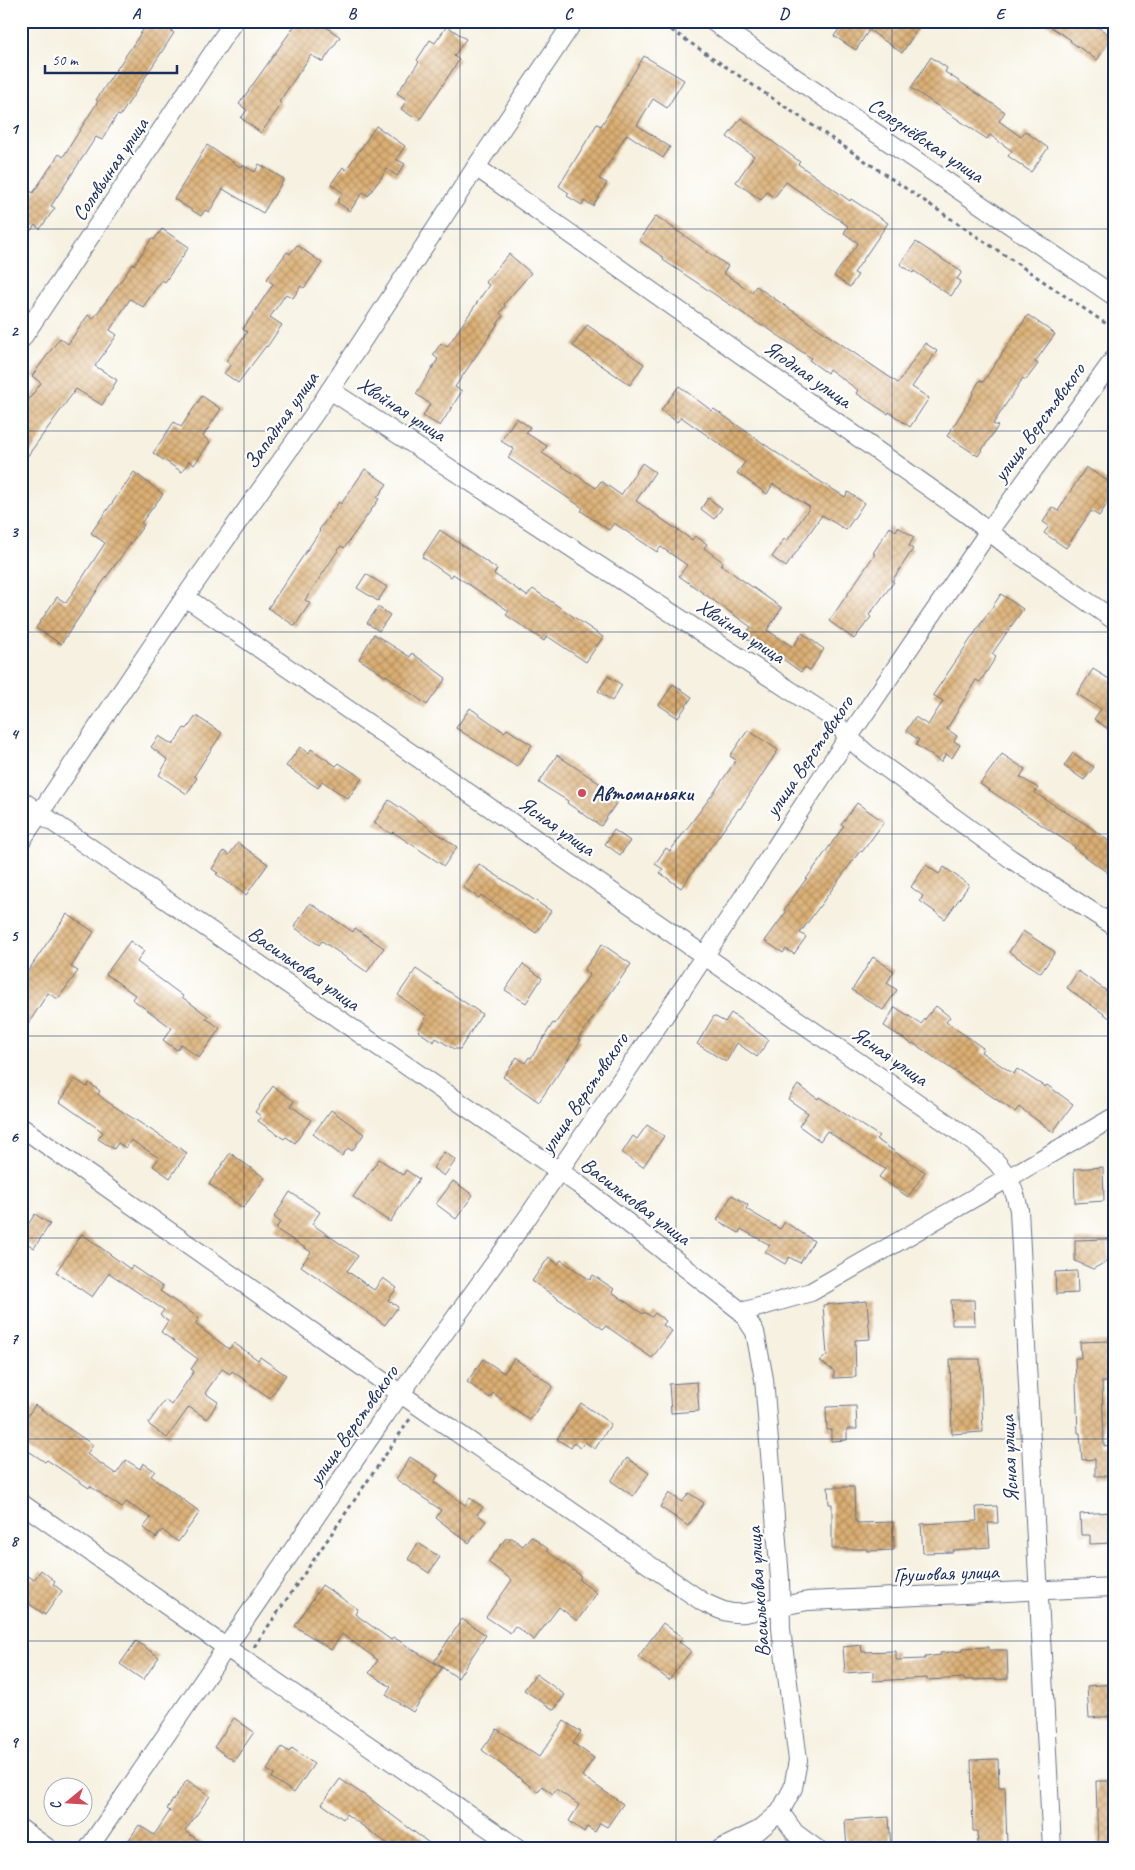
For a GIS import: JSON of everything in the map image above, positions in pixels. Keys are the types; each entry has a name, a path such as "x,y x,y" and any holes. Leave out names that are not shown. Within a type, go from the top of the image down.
{"street":[{"name":"Соловьиная улица","path":"21,340 234,21"},
{"name":"Западная улица","path":"21,841 185,597 330,390 574,21"},
{"name":"Селезнёвская улица","path":"712,21 1114,296"},
{"name":"Ягодная улица","path":"476,167 1114,620"},
{"name":"улица Верстовского","path":"88,1849 401,1394 527,1218 988,531 1114,359"},
{"name":"Хвойная улица","path":"330,390 831,717 849,738 867,754 1011,859 1114,926"},
{"name":"Ясная улица","path":"185,597 951,1126 994,1158 1008,1178 1016,1196 1019,1210 1052,1849"},
{"name":"Васильковая улица","path":"21,800 578,1184 742,1312 756,1332 764,1379 781,1606 781,1629 798,1760 793,1788 780,1812 759,1830 720,1849"},
{"path":"742,1312 811,1292 1114,1117"},
{"name":"Грушовая улица","path":"21,1127 401,1394 703,1602 725,1613 735,1614 808,1601 1114,1587"},
{"path":"21,1503 227,1648 519,1849"},
{"path":"780,1812 795,1833 817,1849"},
{"path":"21,1829 49,1849"}],"path":[{"path":"658,21 1114,328"},
{"path":"245,1660 419,1406"}],"building":[{"path":"149,21 178,21 171,31 174,33 120,116 117,115 102,140 96,137 51,206 55,208 40,229 35,225 21,244 21,184 33,193 59,154 63,157 98,101 96,100"},
{"path":"298,21 318,21 340,37 323,62 311,55 279,102 282,104 261,133 241,118 247,110 239,104"},
{"path":"845,21 910,21 919,27 902,53 869,30 856,50 834,36"},
{"path":"1042,21 1089,21 1112,37 1097,60"},
{"path":"447,26 466,39 454,56 459,60 419,121 401,109 407,100 397,93 419,62 417,60 430,40 435,43"},
{"path":"644,56 684,80 667,108 653,99 637,125 670,147 663,158 627,134 599,179 607,183 593,206 584,201 582,205 567,196 569,193 559,186 597,124 601,126"},
{"path":"931,57 947,68 945,72 1005,112 999,121 1021,137 1025,131 1048,148 1031,172 1008,156 1012,151 990,135 987,139 911,88"},
{"path":"741,118 800,162 798,164 850,201 851,199 888,223 854,273 858,275 850,287 834,276 858,243 844,233 848,226 786,182 774,198 767,192 761,200 736,182 754,156 727,137"},
{"path":"376,126 405,146 396,159 405,164 397,176 387,169 368,196 363,192 350,211 337,202 343,193 331,184 343,167 346,170"},
{"path":"207,145 240,167 242,165 255,172 259,164 284,179 263,213 223,189 209,212 205,210 201,216 174,199"},
{"path":"656,216 728,266 723,273 752,292 756,286 898,383 925,343 937,351 912,387 929,398 910,427 889,412 888,414 856,393 858,390 829,369 827,373 809,360 811,358 663,260 664,258 639,240"},
{"path":"162,229 189,247 165,282 162,280 143,307 130,299 110,330 117,335 95,366 117,380 102,405 76,389 21,465 21,410 41,383 32,376 60,338 68,344 88,315 93,319 152,238 154,240"},
{"path":"916,242 962,272 957,279 961,281 951,296 914,271 913,273 900,264"},
{"path":"297,245 322,263 304,288 301,286 293,298 286,294 270,317 282,325 238,383 224,373 231,365 226,361 244,337 247,332 243,329 273,284 267,279 287,252 290,254"},
{"path":"509,254 531,273 504,304 505,306 500,313 503,316 455,387 462,391 440,426 423,416 430,404 416,394 438,359 433,355 441,343 447,347 489,285 485,282"},
{"path":"1028,315 1055,334 1035,362 1038,364 1026,380 1023,378 993,424 998,426 978,456 947,436 980,380 983,382"},
{"path":"587,325 644,364 630,385 573,346"},
{"path":"679,386 712,411 714,409 797,467 845,497 848,492 864,503 846,530 822,515 786,567 772,557 784,539 787,541 810,507 773,484 767,494 737,473 745,462 681,417 677,422 661,410"},
{"path":"202,396 221,409 203,436 210,442 194,465 189,461 182,472 153,453 174,422 181,427"},
{"path":"516,418 530,427 526,433 547,446 542,453 596,488 601,481 621,495 642,463 655,472 636,501 692,540 695,536 707,544 704,548 723,562 721,565 782,608 767,630 793,647 802,633 824,649 810,670 805,667 801,672 763,645 761,648 744,637 751,627 679,576 687,565 661,547 657,552 614,523 609,530 581,511 583,508 508,458 514,449 501,441"},
{"path":"1086,467 1114,485 1114,493 1099,516 1091,511 1066,548 1044,533 1049,526 1043,522 1052,507 1058,511"},
{"path":"365,469 387,484 377,498 379,499 344,548 341,546 305,600 310,603 295,626 268,608 319,530 339,502 341,504"},
{"path":"134,472 163,494 141,523 144,525 61,644 36,628 57,597 66,603 105,543 91,533"},
{"path":"708,498 722,508 714,519 701,509"},
{"path":"890,527 896,531 898,527 914,537 909,546 913,549 892,581 894,582 869,615 871,617 854,639 829,621 875,554 873,553"},
{"path":"440,530 497,569 494,574 527,596 533,589 603,637 586,662 547,636 544,641 506,615 509,611 453,574 451,577 422,557"},
{"path":"366,574 387,587 378,601 357,588"},
{"path":"1001,594 1023,609 992,654 996,657 980,682 976,680 947,729 957,736 954,741 960,745 952,758 946,754 941,762 916,745 919,740 906,731 915,717 928,725 943,701 933,695"},
{"path":"378,607 390,615 379,631 367,623"},
{"path":"374,634 410,657 412,653 446,678 427,705 386,675 359,659"},
{"path":"1093,669 1114,682 1114,721 1108,729 1094,719 1101,709 1077,694"},
{"path":"608,676 622,685 612,701 598,691"},
{"path":"673,684 692,697 678,718 659,705"},
{"path":"470,708 504,732 507,729 532,745 517,767 456,728"},
{"path":"196,716 222,733 194,776 197,778 187,794 159,775 168,760 151,747 159,736 173,745 184,728 187,729"},
{"path":"748,730 778,750 740,809 681,888 660,873 663,869 655,864 666,848 670,851 715,791 736,760 730,756"},
{"path":"300,747 309,753 311,749 336,766 339,763 362,778 348,799 322,781 318,788 286,766"},
{"path":"1073,753 1094,767 1084,780 1064,766"},
{"path":"1002,754 1025,769 1020,777 1038,788 1035,793 1090,827 1114,845 1114,864 1108,873 1075,847 980,784"},
{"path":"557,755 620,797 601,826 567,803 568,801 539,783"},
{"path":"389,800 457,847 444,866 393,832 391,834 374,823"},
{"path":"857,803 884,822 862,852 860,851 800,933 806,937 794,954 786,949 783,953 765,941 786,912 784,910 844,826 841,825"},
{"path":"614,830 630,841 620,855 605,844"},
{"path":"238,843 268,864 246,895 216,874 218,873 212,869 224,851 229,855"},
{"path":"479,864 551,911 536,933 481,895 479,898 463,887"},
{"path":"926,865 939,874 944,867 969,885 945,919 920,901 923,896 911,887"},
{"path":"310,903 353,932 355,928 384,948 367,972 322,941 319,945 294,927"},
{"path":"67,914 94,932 71,967 78,971 58,999 48,993 21,1035 21,981"},
{"path":"1023,931 1055,952 1041,973 1009,952"},
{"path":"130,941 144,951 137,962 183,996 208,1016 206,1018 220,1028 199,1058 181,1044 177,1050 163,1040 172,1028 132,999 135,995 106,974"},
{"path":"602,944 631,964 578,1039 581,1040 539,1102 503,1077 517,1057 525,1063 529,1057 531,1058 553,1023 555,1024 590,974 584,970"},
{"path":"873,957 894,971 887,983 897,990 883,1010 852,990"},
{"path":"523,964 542,978 526,1003 505,990"},
{"path":"416,969 482,1014 460,1049 454,1049 436,1038 434,1042 418,1031 427,1016 398,995"},
{"path":"1078,971 1114,996 1114,1021 1067,988"},
{"path":"936,1006 950,1017 946,1022 983,1048 981,1052 1014,1074 1017,1069 1045,1087 1047,1085 1073,1104 1053,1132 1019,1107 1015,1112 913,1043 884,1026 895,1007 921,1024"},
{"path":"731,1013 769,1040 757,1057 737,1043 726,1062 697,1044 714,1016 725,1022"},
{"path":"75,1079 87,1087 89,1083 100,1091 98,1094 106,1101 187,1153 170,1178 153,1166 159,1158 131,1140 126,1148 118,1143 114,1149 98,1139 103,1132 60,1102"},
{"path":"798,1085 879,1136 876,1139 925,1172 908,1197 879,1177 885,1169 827,1131 820,1141 799,1126 808,1113 788,1099"},
{"path":"273,1086 294,1101 291,1106 311,1120 295,1143 286,1137 284,1139 258,1121 261,1116 255,1112"},
{"path":"331,1110 364,1134 352,1151 348,1148 342,1156 313,1134"},
{"path":"647,1125 664,1136 643,1167 622,1153 633,1136 637,1139"},
{"path":"444,1152 456,1160 444,1176 433,1168"},
{"path":"230,1153 265,1178 243,1208 209,1184"},
{"path":"379,1159 403,1175 406,1170 419,1179 390,1222 353,1197"},
{"path":"1103,1167 1104,1201 1075,1203 1074,1169"},
{"path":"453,1181 473,1195 456,1219 436,1204"},
{"path":"290,1192 320,1212 312,1224 358,1256 347,1271 374,1290 383,1278 397,1288 388,1300 398,1307 385,1325 301,1266 311,1252 276,1229 280,1222 274,1217"},
{"path":"732,1195 748,1205 746,1209 780,1229 785,1222 814,1241 800,1263 789,1257 785,1264 765,1252 770,1245 741,1229 739,1233 717,1220"},
{"path":"35,1214 50,1224 34,1248 21,1239 21,1235"},
{"path":"82,1234 130,1269 132,1266 163,1287 160,1291 199,1318 195,1324 229,1349 234,1343 258,1360 260,1357 286,1375 270,1398 232,1371 230,1374 222,1369 205,1393 218,1402 207,1419 189,1407 167,1438 148,1424 165,1400 171,1405 194,1371 191,1369 198,1359 161,1332 168,1321 160,1315 164,1310 109,1273 92,1297 56,1272"},
{"path":"1108,1239 1109,1260 1093,1269 1075,1261 1075,1240"},
{"path":"549,1257 558,1264 561,1260 590,1280 593,1275 614,1289 612,1292 643,1314 644,1312 652,1317 655,1313 666,1321 663,1325 672,1331 652,1358 606,1326 603,1329 532,1281"},
{"path":"1077,1271 1078,1293 1056,1294 1055,1272"},
{"path":"951,1300 974,1300 975,1325 952,1325"},
{"path":"867,1301 870,1339 855,1340 856,1377 834,1378 834,1371 820,1361 827,1355 823,1305"},
{"path":"1109,1341 1110,1382 1102,1382 1104,1446 1110,1445 1111,1476 1095,1476 1095,1459 1082,1460 1080,1433 1078,1433 1075,1358 1081,1358 1080,1342"},
{"path":"514,1358 553,1386 530,1420 493,1393 490,1398 467,1382 483,1359 504,1373"},
{"path":"950,1359 980,1359 983,1432 952,1434"},
{"path":"697,1382 699,1411 671,1413 669,1384"},
{"path":"581,1403 611,1424 595,1449 585,1442 580,1448 574,1443 571,1448 557,1439"},
{"path":"35,1405 93,1445 87,1454 116,1474 126,1460 140,1469 143,1463 155,1471 151,1476 200,1512 178,1542 162,1530 156,1538 143,1528 151,1518 126,1502 122,1508 90,1486 89,1488 47,1460 45,1462 21,1446 21,1426"},
{"path":"856,1406 857,1429 847,1429 847,1440 831,1441 831,1430 827,1430 826,1407"},
{"path":"410,1457 438,1475 434,1482 465,1505 470,1498 483,1507 477,1514 486,1521 469,1543 436,1518 441,1510 396,1479"},
{"path":"627,1458 649,1473 633,1496 611,1481"},
{"path":"828,1487 854,1487 855,1521 857,1523 893,1522 894,1550 832,1549 832,1504 829,1504"},
{"path":"669,1493 682,1502 689,1493 704,1503 688,1526 660,1507"},
{"path":"997,1506 998,1523 988,1523 990,1547 953,1550 953,1552 923,1553 921,1524 977,1521 976,1507"},
{"path":"1111,1512 1113,1543 1090,1544 1090,1535 1081,1535 1080,1514"},
{"path":"531,1536 548,1549 547,1551 581,1576 579,1580 597,1593 577,1621 559,1607 534,1640 515,1626 510,1633 486,1617 512,1580 488,1562 506,1538 512,1538 523,1546"},
{"path":"418,1543 440,1557 429,1573 408,1559"},
{"path":"41,1570 55,1581 53,1584 62,1591 45,1615 21,1598 21,1571 34,1580"},
{"path":"322,1585 358,1609 355,1614 391,1640 393,1637 442,1668 413,1712 386,1695 391,1687 369,1673 378,1660 342,1634 331,1650 295,1626"},
{"path":"462,1619 486,1635 458,1678 434,1662"},
{"path":"663,1623 683,1638 679,1642 691,1651 669,1680 638,1657"},
{"path":"136,1641 159,1657 143,1680 120,1664"},
{"path":"861,1645 862,1652 896,1651 896,1660 925,1659 925,1657 941,1655 940,1653 963,1651 963,1648 989,1647 989,1650 1007,1650 1008,1679 964,1680 964,1678 927,1680 927,1678 873,1681 873,1671 845,1673 843,1647"},
{"path":"536,1674 565,1695 554,1710 524,1690"},
{"path":"1114,1684 1114,1716 1089,1718 1087,1686"},
{"path":"234,1718 254,1732 234,1761 214,1747"},
{"path":"564,1721 581,1732 573,1743 594,1758 582,1776 623,1804 607,1827 600,1823 595,1832 587,1827 584,1832 569,1821 579,1805 556,1789 553,1794 542,1786 538,1792 482,1750 497,1729 539,1757"},
{"path":"282,1747 289,1752 292,1748 314,1764 294,1793 272,1778 274,1774 267,1770"},
{"path":"998,1759 999,1787 1005,1787 1007,1845 978,1846 977,1831 973,1831 971,1760"},
{"path":"340,1779 437,1849 395,1849 346,1814 343,1819 322,1804"},
{"path":"187,1780 210,1796 185,1831 211,1849 134,1849 126,1844 139,1825 154,1835 170,1811 167,1809"},
{"path":"1096,1781 1114,1781 1114,1847 1098,1847"},
{"path":"889,1817 891,1849 847,1849 845,1820"}],"place":[{"name":"Автоманьяки","path":"582,793"}]}
